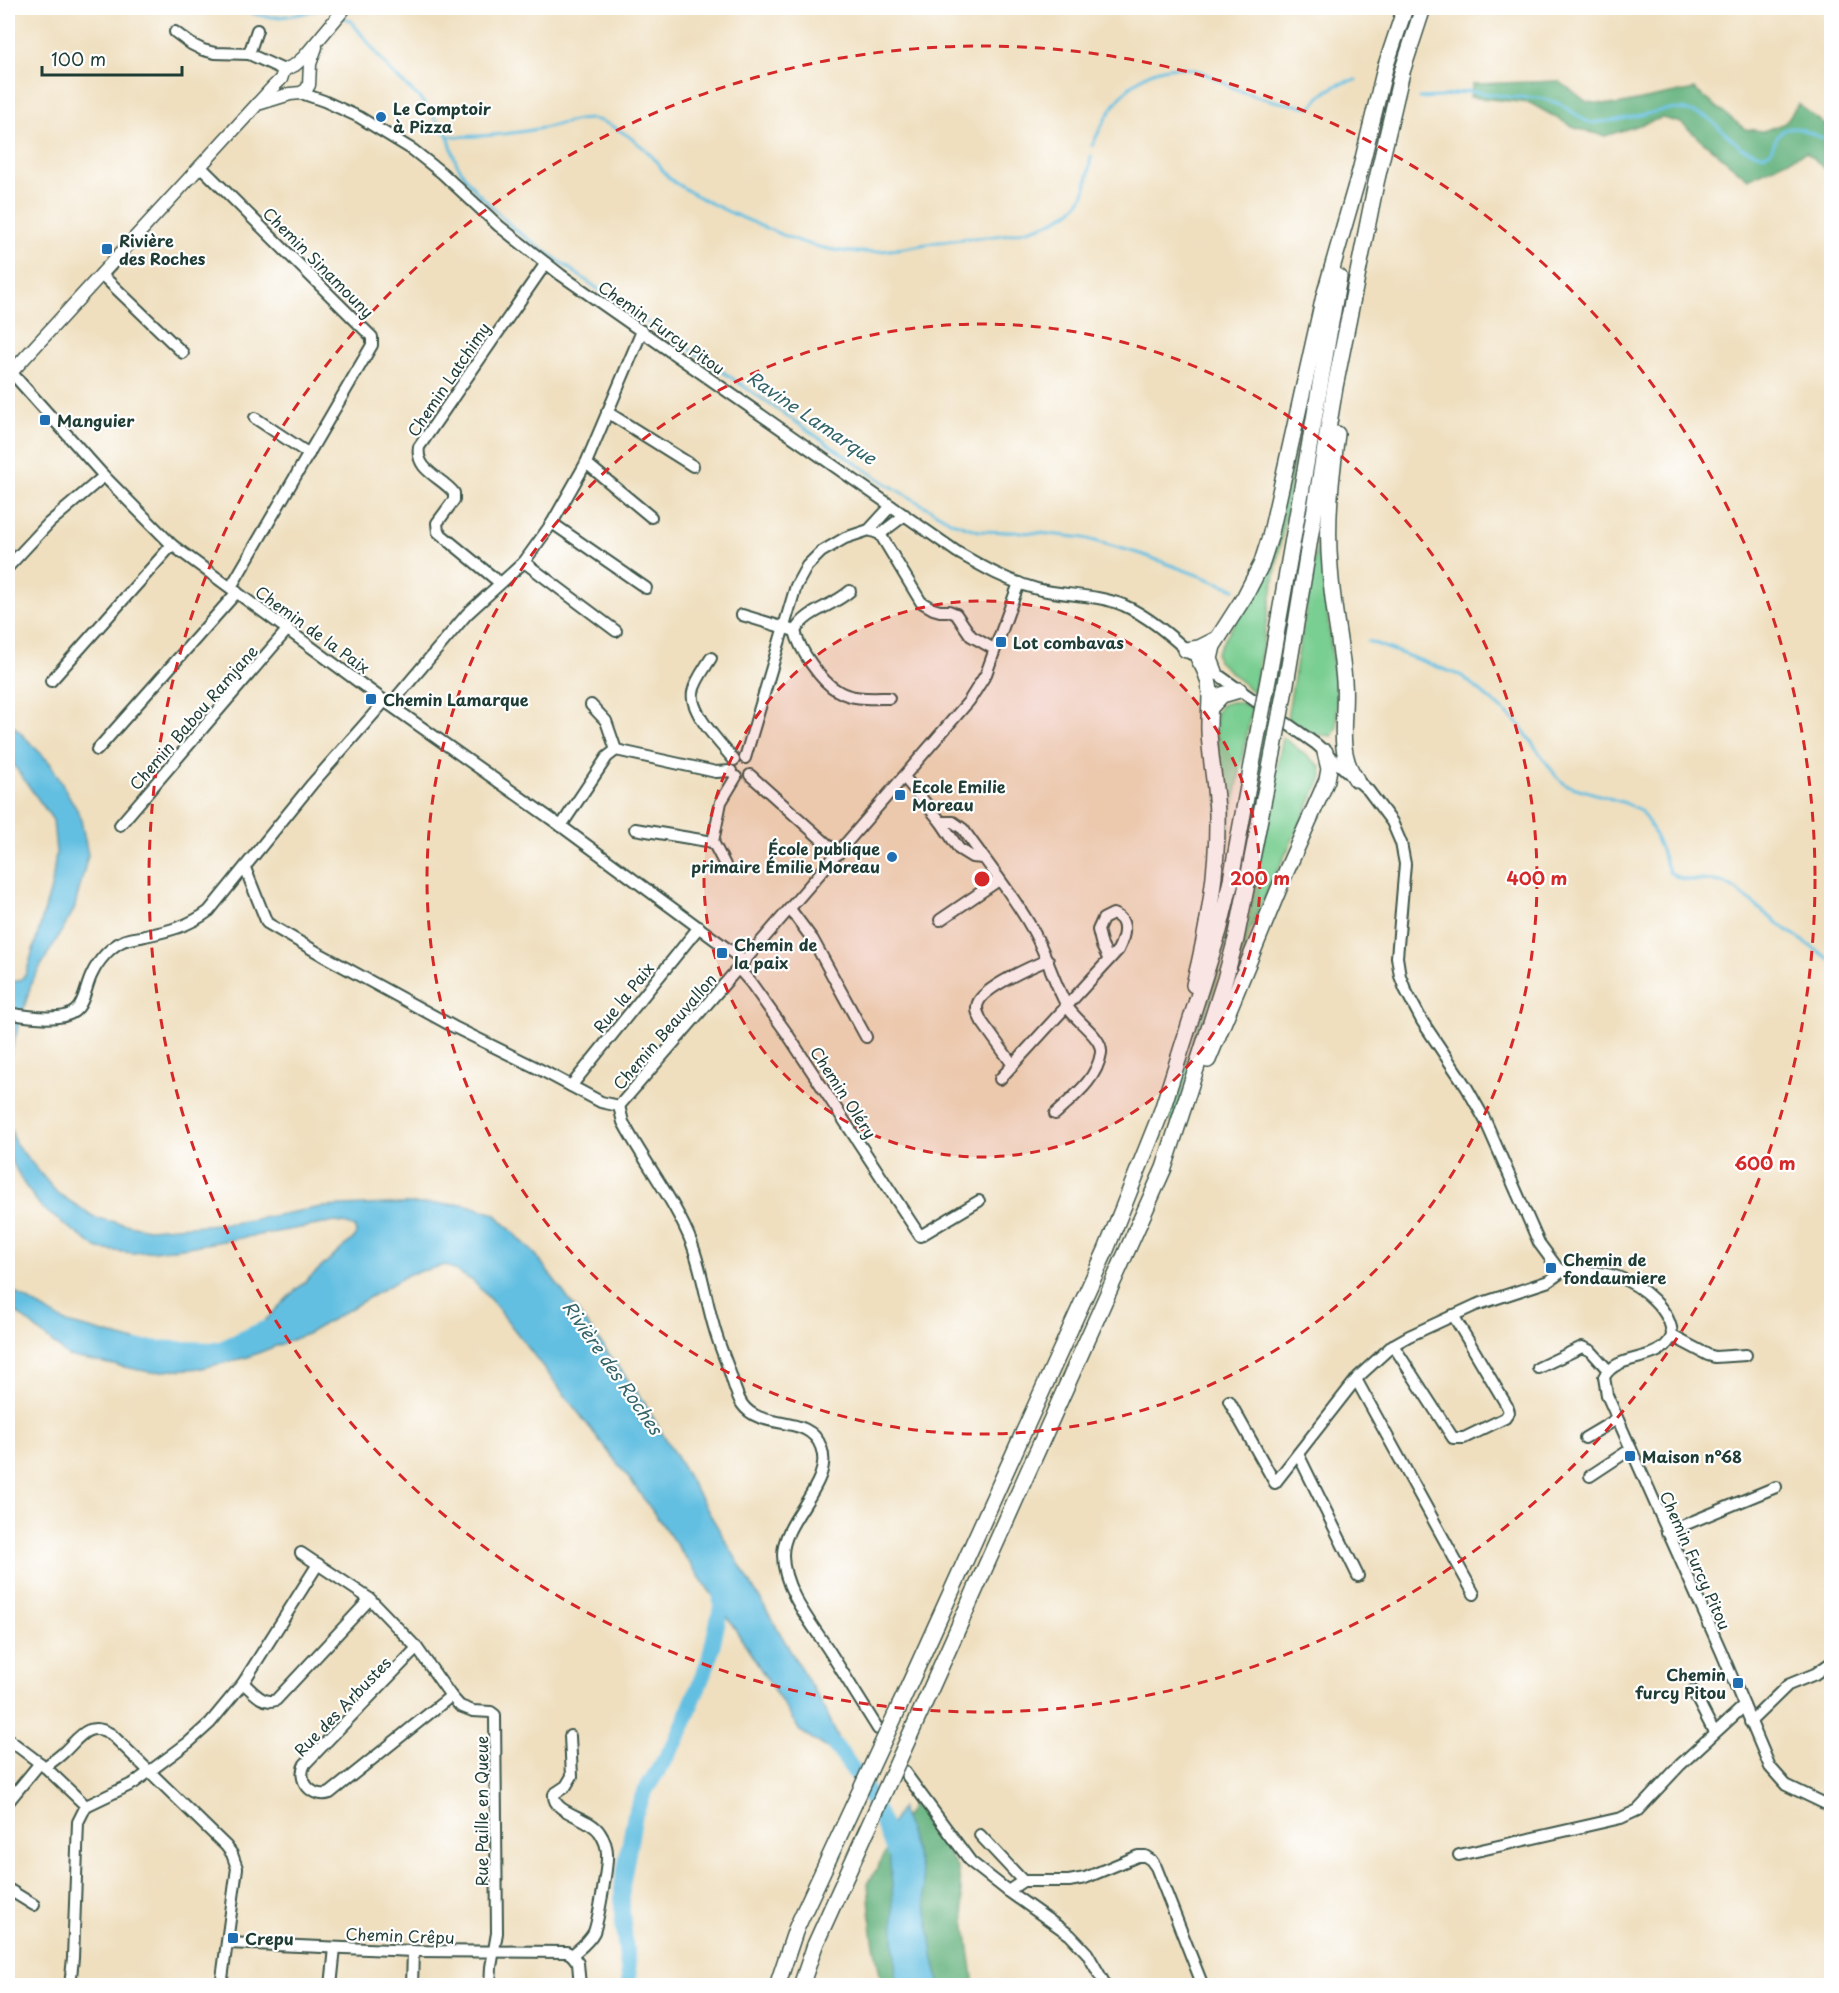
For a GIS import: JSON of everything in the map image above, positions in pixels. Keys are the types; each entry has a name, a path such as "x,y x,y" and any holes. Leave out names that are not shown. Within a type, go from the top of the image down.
{"highway":[{"path":"1186,650 1205,646 1215,640 1232,619 1261,565 1270,537 1324,296 1385,68 1405,8"},
{"path":"1164,1168 1236,939 1287,678 1335,387 1389,124 1410,44 1423,8"},
{"path":"777,1986 796,1929 1107,1250 1162,1110 1219,931 1232,874 1359,171"},
{"path":"1356,779 1350,771 1342,747 1345,711 1344,682 1330,567 1330,483 1362,261"},
{"path":"1215,640 1210,659 1215,672"},
{"path":"1162,1110 1203,949 1211,901 1217,814 1209,729 1211,698 1209,678 1199,660"},
{"path":"1210,708 1222,695 1239,690"},
{"path":"801,1986 815,1945 1164,1168 1285,874 1327,780 1329,769 1321,748 1338,736 1345,711"},
{"path":"1322,791 1331,781 1356,779"}],"main road":[{"path":"9,374 345,8"},
{"path":"255,106 269,99 296,94 308,87 318,40"},
{"path":"286,71 302,66 310,76"},
{"path":"286,71 284,89 296,94"}],"street":[{"path":"249,54 257,30"},
{"path":"175,32 203,50 215,53 249,54 286,71"},
{"path":"310,76 324,101"},
{"name":"Chemin Furcy Pitou","path":"296,94 324,101 359,117 418,154 499,226 546,263 891,506 990,572 1036,589 1106,600 1124,606 1146,619 1239,690 1321,748 1356,779 1386,812 1401,843 1405,864 1397,957 1405,989 1422,1021 1485,1120 1539,1243 1556,1266 1563,1271"},
{"name":"Chemin Sinamouny","path":"98,750 234,590 309,453 372,345 372,337 200,166"},
{"name":"Chemin Latchimy","path":"500,583 438,532 437,523 454,500 454,493 424,467 418,459 418,453 419,447 546,263"},
{"path":"101,274 183,353"},
{"path":"8,1013 60,1017 71,1013 86,997 91,976 110,950 123,941 175,930 194,922 209,911 312,784 467,614 524,562 552,523 586,463 642,331"},
{"name":"Chemin de la Paix","path":"9,374 172,545 699,927 741,965"},
{"path":"608,412 693,466"},
{"path":"255,418 309,453"},
{"path":"586,463 651,517"},
{"path":"8,567 49,523 104,476"},
{"path":"874,532 891,506"},
{"path":"726,865 713,842 721,802 737,767 789,629 796,586 807,566 821,552 845,538 874,532 905,515"},
{"path":"552,523 646,588"},
{"path":"874,532 921,602 933,609 956,614 971,636 994,649"},
{"path":"51,681 172,545"},
{"path":"524,562 616,631"},
{"name":"Chemin Beauvallon","path":"245,868 267,923 454,1027 600,1102 619,1106 969,701 986,674 1019,583"},
{"path":"789,629 850,591"},
{"path":"742,615 789,629 812,666 837,691 862,698 889,698"},
{"name":"Chemin Babou Ramjane","path":"120,825 288,629"},
{"path":"561,826 607,756 616,750 716,772 737,767 750,762 753,768 750,775 741,779 737,767 698,714 693,702 693,691 711,658"},
{"path":"591,705 606,721 616,750"},
{"path":"750,775 838,854"},
{"path":"904,777 941,822 959,849 972,857 983,858 1031,926 1067,1006 1076,1020 1100,1044 1101,1051 1086,1085 1054,1114"},
{"path":"635,829 713,842"},
{"path":"940,920 999,880"},
{"path":"790,909 813,939 866,1038"},
{"name":"Rue la Paix","path":"571,1086 699,927"},
{"path":"1013,1065 978,1015 978,1002 982,996 1012,976 1047,960"},
{"path":"1000,1079 1109,960"},
{"name":"Chemin Oléry","path":"741,965 920,1236 979,1202"},
{"path":"619,1106 622,1122 692,1244 714,1328 741,1402 751,1414 762,1420 805,1428 819,1442 822,1449 822,1468 818,1481 786,1539 783,1553 784,1569 797,1601 878,1729"},
{"path":"1230,1401 1275,1483 1365,1371 1393,1345 1409,1335 1476,1305 1549,1281 1563,1271 1601,1273 1619,1277 1633,1285 1664,1310 1670,1322 1672,1335 1665,1348 1608,1370 1591,1351 1582,1347 1538,1368"},
{"path":"1393,1345 1452,1438 1464,1438 1505,1418 1509,1412 1507,1406 1453,1315"},
{"path":"1672,1335 1700,1352 1715,1357 1746,1355"},
{"name":"Chemin Furcy Pitou","path":"1608,1370 1604,1377 1604,1384 1617,1419 1721,1651 1763,1755 1777,1777 1797,1792 1832,1807"},
{"path":"1357,1381 1473,1594"},
{"path":"1585,1438 1617,1419"},
{"path":"1590,1476 1631,1449"},
{"path":"1298,1454 1358,1576"},
{"path":"1667,1532 1776,1487"},
{"name":"Rue Paille en Queue","path":"301,1553 370,1599 417,1648 451,1696 465,1709 491,1712 495,1715 497,1933 493,1952"},
{"path":"70,1986 78,1822 86,1806 150,1773 210,1723 243,1683 318,1564"},
{"path":"243,1683 264,1701 276,1700 370,1599"},
{"name":"Rue des Arbustes","path":"417,1648 305,1764 301,1770 303,1780 313,1793 322,1795 330,1793 451,1696"},
{"path":"1750,1722 1788,1685 1815,1674 1832,1662"},
{"path":"1693,1691 1714,1732"},
{"path":"1459,1855 1621,1818 1638,1810 1680,1764 1744,1706"},
{"path":"8,1802 43,1765 64,1753 80,1735 96,1728 111,1734 232,1854 237,1869 221,1986"},
{"path":"570,1736 572,1776 566,1786 554,1794 554,1802 558,1807 593,1824 603,1839 608,1856 595,1930 584,1946 572,1955 578,1963 580,1986"},
{"path":"8,1739 43,1765 86,1806"},
{"path":"903,1770 971,1862 1008,1892 1070,1935 1087,1953 1106,1986"},
{"path":"980,1835 1023,1881"},
{"path":"1008,1892 1023,1881 1069,1881 1085,1878 1138,1856 1145,1856 1156,1867 1203,1986"},
{"path":"8,1890 34,1905"},
{"name":"Chemin Crêpu","path":"227,1943 413,1951 567,1953 572,1955"},
{"path":"331,1986 335,1948"},
{"path":"412,1986 413,1951"},
{"path":"490,1986 493,1952"}],"green space":[{"path":"1559,81 1587,102 1617,105 1694,89 1745,129 1763,131 1785,123 1798,104 1831,129 1831,174 1806,152 1748,179 1681,123 1662,118 1605,136 1575,128 1530,103 1470,97 1473,84"},
{"path":"1335,334 1339,334 1273,704 1268,702"},
{"path":"1298,443 1254,693 1218,661 1216,653 1261,579"},
{"path":"1319,533 1323,534 1326,602 1336,693 1337,727 1332,736 1314,734 1287,718"},
{"path":"1238,702 1252,708 1220,876 1216,714 1221,705"},
{"path":"1265,721 1271,723 1224,956 1173,1123 1168,1119 1219,955"},
{"path":"1283,737 1321,767 1322,777 1251,927 1240,964 1236,962 1250,911"},
{"path":"915,1800 958,1869 974,1985 882,1985 872,1934 868,1884"}],"water":[{"path":"8,720 50,763 80,815 88,855 74,910 32,981 8,1062 8,982 19,981 26,974 52,885 56,852 53,820 8,757"},
{"path":"8,1119 15,1143 57,1193 96,1218 148,1229 233,1223 322,1207 387,1204 464,1204 495,1214 536,1255 642,1399 826,1711 849,1762 800,1731 721,1607 631,1481 496,1306 473,1281 446,1265 409,1274 309,1333 248,1357 202,1368 150,1372 68,1356 8,1305 8,1285 14,1292 67,1323 166,1349 219,1350 238,1344 253,1333 289,1296 355,1237 355,1228 348,1224 335,1222 182,1248 133,1253 98,1249 42,1208 24,1184 8,1154"},
{"path":"901,1808 922,1873 933,1955 940,1985 897,1985 896,1982 887,1832"}],"waterway":[{"path":"239,8 270,17 328,8 332,8 337,13"},
{"path":"342,17 351,21 392,73 419,97 448,136 496,135 581,120 600,121 636,141 666,175 683,188 730,213 793,239 822,248 851,252 894,250 1032,229 1059,218 1080,201 1086,186 1091,157"},
{"path":"1092,146 1119,99 1130,87 1159,70 1176,67 1195,70 1249,94 1312,107 1331,89 1356,80"},
{"path":"1419,98 1440,97 1469,91 1510,97 1540,98 1560,104 1589,123 1682,109 1707,117 1742,148 1764,155 1770,152 1778,135 1790,128 1804,130 1832,142"},
{"name":"Ravine Lamarque","path":"448,136 456,162 463,174 475,190 514,229 629,311 685,346 882,481 952,522 979,531 1040,533 1084,538 1141,554 1235,589"},
{"name":"Ravine Lamarque","path":"1368,641 1462,676 1518,723 1556,776 1566,785 1625,803 1640,810 1652,828 1669,871 1675,876 1688,880 1719,882 1732,887 1832,961"},
{"path":"139,1348 219,1350 264,1329"},
{"path":"630,1986 622,1915 622,1886 635,1814 645,1791 677,1740 709,1660 721,1607 720,1584"},
{"name":"Rivière des Roches","path":"835,1746 853,1769 869,1796 894,1851"}],"place":[{"name":"Le Comptoir à Pizza","path":"381,117"},
{"name":"Rivière des Roches","path":"107,249"},
{"name":"Manguier","path":"45,420"},
{"name":"Lot combavas","path":"1001,642"},
{"name":"Chemin Lamarque","path":"371,699"},
{"name":"Ecole Emilie Moreau","path":"900,795"},
{"name":"École publique primaire Émilie Moreau","path":"892,857"},
{"name":"Chemin de la paix","path":"722,953"},
{"name":"Chemin de fondaumiere","path":"1551,1268"},
{"name":"Maison n°68","path":"1630,1456"},
{"name":"Chemin furcy Pitou","path":"1738,1683"},
{"name":"Crepu","path":"233,1938"}]}
